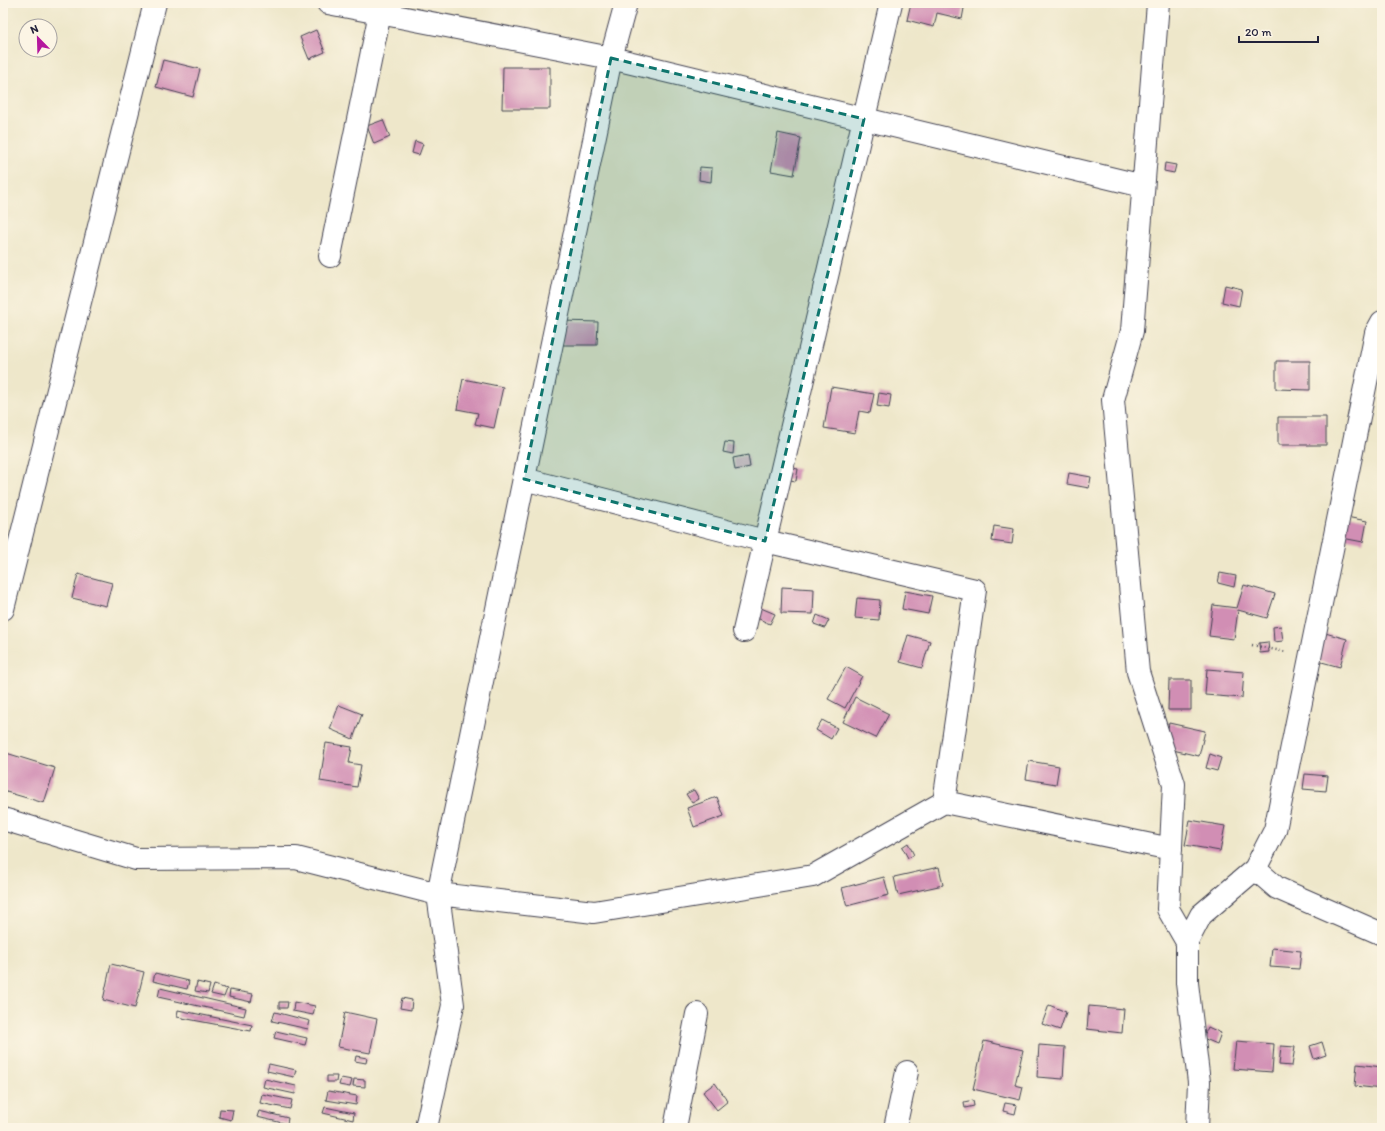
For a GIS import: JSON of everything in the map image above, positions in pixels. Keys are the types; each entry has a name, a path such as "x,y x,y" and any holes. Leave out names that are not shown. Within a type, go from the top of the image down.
{"street":[{"path":"3,609 155,3"},
{"path":"328,3 381,8 611,58 1143,186"},
{"path":"426,1128 453,1005 438,894 611,58 626,3"},
{"path":"744,631 891,3"},
{"path":"1158,3 1132,331 1113,400 1138,672 1174,784 1168,909 1187,942"},
{"path":"330,256 381,8"},
{"path":"1197,1128 1199,1082 1187,982 1187,942 1201,915 1255,869 1275,830 1379,327"},
{"path":"524,479 765,541 975,590 944,802"},
{"path":"3,819 136,859 296,858 438,894 594,912 813,876 944,802 1171,848"},
{"path":"1255,869 1277,888 1382,934"},
{"path":"675,1128 697,1014"},
{"path":"895,1128 907,1072"}],"path":[{"path":"1252,644 1290,653"}],"highlighted area":[{"path":"611,58 864,119 765,541 524,479"}],"building":[{"path":"911,3 965,3 962,19 937,13 934,27 907,20"},
{"path":"316,30 325,52 309,59 300,37"},
{"path":"163,60 200,69 193,97 156,87"},
{"path":"503,67 550,67 550,109 502,109"},
{"path":"383,120 390,137 374,144 367,126"},
{"path":"778,133 801,138 794,175 771,171"},
{"path":"415,141 423,144 419,155 412,153"},
{"path":"1165,163 1176,165 1174,173 1164,171"},
{"path":"700,167 712,168 711,182 699,180"},
{"path":"1225,285 1242,289 1239,306 1222,302"},
{"path":"562,321 598,322 597,345 562,345"},
{"path":"1276,361 1310,361 1310,390 1276,389"},
{"path":"463,379 503,387 494,428 475,424 478,413 457,409"},
{"path":"831,387 874,394 870,413 859,411 855,433 824,428"},
{"path":"879,393 891,395 889,408 877,406"},
{"path":"1278,417 1326,417 1326,445 1278,445"},
{"path":"725,442 734,443 733,454 723,452"},
{"path":"748,455 750,467 735,470 733,458"},
{"path":"781,466 798,469 796,481 778,478"},
{"path":"1069,473 1091,477 1089,488 1067,484"},
{"path":"1336,515 1367,521 1363,542 1332,536"},
{"path":"994,526 1014,529 1012,544 992,541"},
{"path":"1220,573 1236,576 1234,587 1218,583"},
{"path":"78,574 112,583 106,606 72,598"},
{"path":"1244,585 1275,594 1267,618 1238,610 1234,639 1209,636 1213,605 1237,608"},
{"path":"782,587 814,589 813,614 781,613"},
{"path":"905,591 932,596 928,614 902,609"},
{"path":"857,598 880,600 879,620 855,618"},
{"path":"761,608 775,614 770,624 757,618"},
{"path":"817,615 829,620 825,628 814,624"},
{"path":"1281,626 1283,641 1274,642 1273,627"},
{"path":"1314,630 1347,639 1340,667 1307,658"},
{"path":"908,635 930,641 922,668 900,662"},
{"path":"1268,642 1269,652 1260,653 1259,643"},
{"path":"846,667 862,676 845,708 828,699"},
{"path":"1207,669 1244,672 1242,698 1205,695"},
{"path":"1169,680 1191,680 1191,710 1168,710"},
{"path":"855,697 889,714 876,738 843,722"},
{"path":"339,705 362,714 353,739 330,729"},
{"path":"822,720 837,728 831,739 816,730"},
{"path":"1169,723 1205,731 1199,756 1164,748"},
{"path":"326,743 352,747 349,763 361,765 357,787 320,781"},
{"path":"3,752 55,768 44,803 3,791"},
{"path":"1210,754 1221,758 1217,771 1206,768"},
{"path":"1029,761 1059,766 1056,784 1026,779"},
{"path":"1305,774 1328,776 1326,791 1303,789"},
{"path":"694,790 699,799 692,803 686,794"},
{"path":"717,797 724,816 694,827 687,808"},
{"path":"1190,820 1225,826 1220,851 1185,845"},
{"path":"908,843 914,855 908,858 902,847"},
{"path":"939,867 943,885 898,895 894,877"},
{"path":"884,877 889,895 847,906 842,888"},
{"path":"1272,948 1301,951 1299,969 1270,967"},
{"path":"111,964 144,972 135,1008 103,1000"},
{"path":"155,973 189,981 187,989 153,981"},
{"path":"197,982 210,985 208,993 195,991"},
{"path":"214,985 227,989 224,997 211,994"},
{"path":"160,988 246,1008 244,1016 158,997"},
{"path":"230,990 253,994 251,1002 229,997"},
{"path":"402,998 412,1000 411,1010 400,1008"},
{"path":"279,1002 288,1002 287,1008 279,1008"},
{"path":"294,1002 315,1006 313,1015 293,1011"},
{"path":"1049,1005 1066,1012 1060,1030 1042,1024"},
{"path":"1089,1006 1124,1009 1122,1033 1087,1029"},
{"path":"178,1010 252,1025 251,1031 177,1017"},
{"path":"275,1012 310,1021 308,1029 272,1021"},
{"path":"345,1012 377,1019 370,1053 338,1047"},
{"path":"1208,1027 1221,1033 1217,1044 1203,1038"},
{"path":"276,1031 307,1038 305,1045 274,1038"},
{"path":"984,1041 1023,1050 1015,1085 1023,1087 1020,1100 973,1089"},
{"path":"1236,1041 1274,1044 1272,1072 1233,1069"},
{"path":"1322,1042 1326,1055 1314,1059 1310,1046"},
{"path":"1039,1045 1065,1047 1063,1079 1037,1077"},
{"path":"1281,1046 1295,1047 1292,1066 1279,1065"},
{"path":"356,1056 367,1058 366,1063 355,1061"},
{"path":"269,1064 296,1070 294,1077 267,1071"},
{"path":"1357,1064 1382,1067 1382,1089 1355,1086"},
{"path":"327,1076 337,1076 336,1082 327,1082"},
{"path":"341,1078 352,1080 350,1087 339,1085"},
{"path":"265,1079 296,1086 295,1094 263,1087"},
{"path":"354,1079 365,1080 365,1087 353,1086"},
{"path":"715,1083 728,1101 717,1110 703,1092"},
{"path":"328,1091 357,1096 356,1105 326,1100"},
{"path":"262,1094 292,1100 290,1109 260,1103"},
{"path":"973,1100 974,1106 965,1108 964,1102"},
{"path":"1005,1103 1017,1105 1015,1114 1003,1111"},
{"path":"325,1107 354,1113 353,1120 323,1113"},
{"path":"220,1109 233,1110 231,1120 219,1117"},
{"path":"259,1111 288,1118 287,1124 257,1117"}]}
